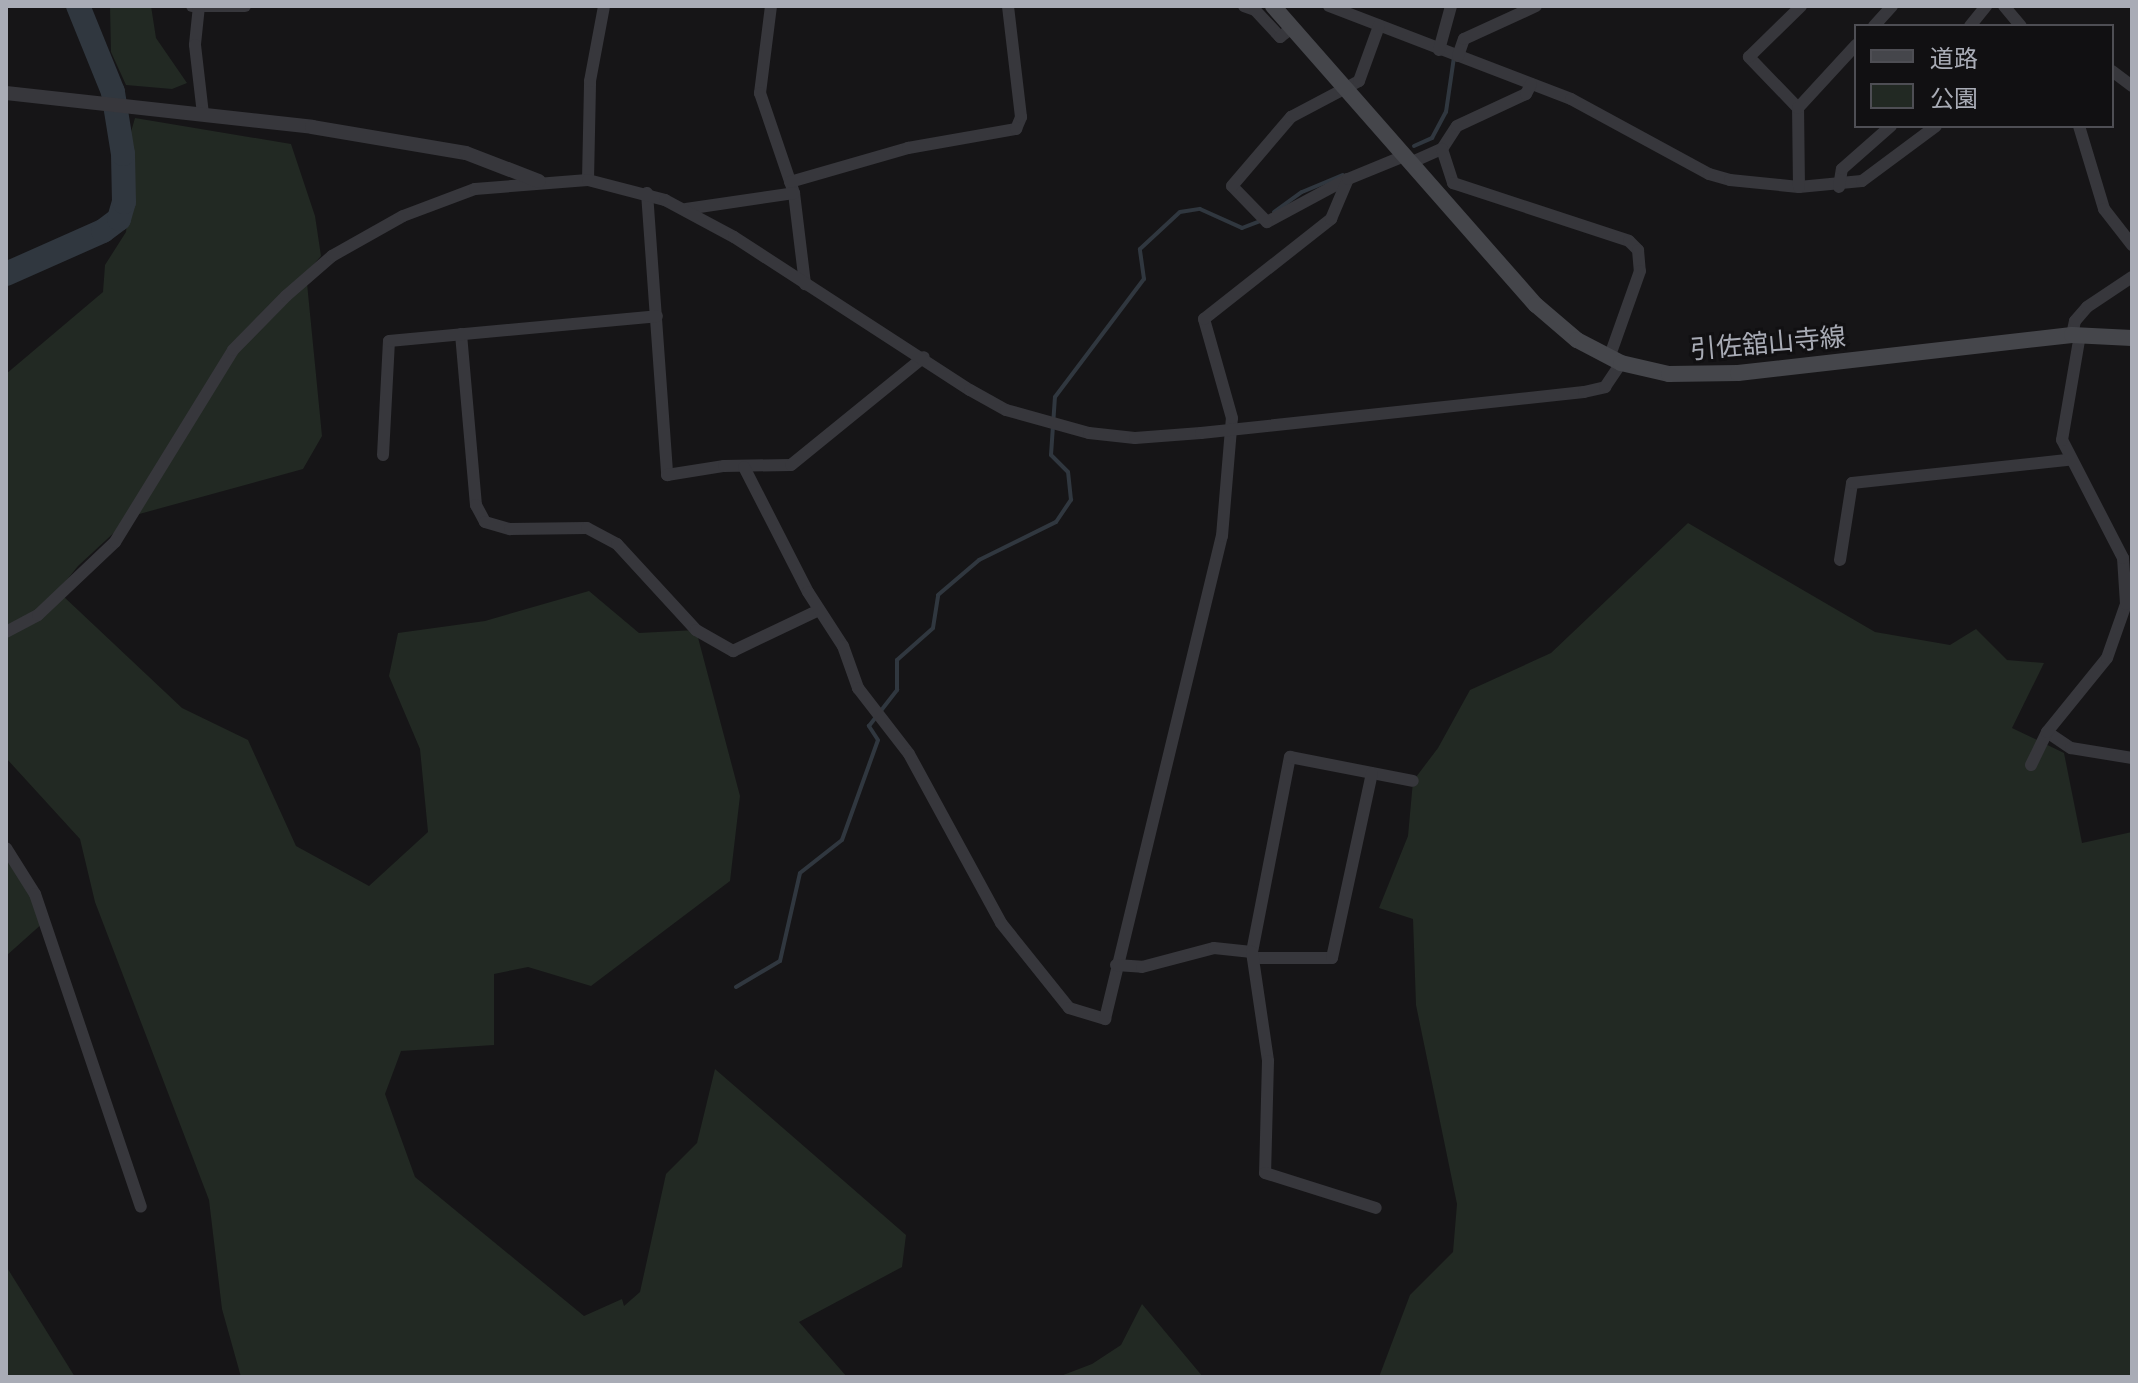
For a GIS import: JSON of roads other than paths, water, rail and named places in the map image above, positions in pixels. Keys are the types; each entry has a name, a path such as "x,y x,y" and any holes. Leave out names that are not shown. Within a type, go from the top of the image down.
{"main road":[{"name":"引佐舘山寺線","path":"1273,6 1536,305 1615,361 1669,374 1738,373 2076,335 2132,338"}],"street":[{"path":"203,114 195,45 197,7 245,6"},
{"path":"588,180 590,81 604,6"},
{"path":"771,6 760,93 792,187 805,284"},
{"path":"686,209 792,187 908,148 1016,129 1021,117 1008,6"},
{"path":"1244,6 1255,10 1280,37 1292,28"},
{"path":"1329,6 1571,99 1709,174 1799,187 1839,187 1880,170 1933,128"},
{"path":"1439,50 1451,6"},
{"path":"1458,56 1464,39 1536,6"},
{"path":"1799,187 1798,108 1749,57 1801,6"},
{"path":"1876,24 1892,6"},
{"path":"1972,24 1986,6"},
{"path":"2004,6 2019,24"},
{"path":"1379,26 1359,81 1347,91 1291,117 1232,186 1267,222 1348,179 1442,149 1457,126 1526,94 1531,84"},
{"path":"1798,108 1854,47"},
{"path":"2114,72 2132,86"},
{"path":"13,94 203,114 466,153 539,181"},
{"path":"1839,187 1842,169 1889,128"},
{"path":"2080,128 2104,209 2132,245"},
{"path":"6,632 38,615 107,552 233,350 332,256 403,216 475,189 539,181 588,180 647,193 686,209 1006,410 1048,424 1135,438 1584,392 1605,387 1638,286 1638,250 1614,233 1486,198 1453,183 1442,149"},
{"path":"744,467 819,610 843,646 858,688 909,754 1001,923 1069,1008 1105,1019 1222,536 1230,407 1204,319 1331,219 1348,179"},
{"path":"647,193 667,475 791,465 808,457 924,357"},
{"path":"2031,765 2047,732 2107,658 2126,604 2123,558 2069,460 2062,440 2063,414 2076,335 2075,321 2087,307 2132,277"},
{"path":"383,455 385,346 389,341 657,316"},
{"path":"461,334 476,505 485,522 510,529 587,528 617,544 696,630 733,651 819,610"},
{"path":"1840,560 1852,483 2069,460"},
{"path":"2047,732 2071,748 2132,758"},
{"path":"1376,1208 1265,1173 1268,1061 1252,955 1290,757 1413,781"},
{"path":"1116,965 1142,967 1214,948 1252,955 1332,958 1372,773"},
{"path":"6,848 35,894 141,1207"}],"waterway":[{"path":"6,274 103,231 119,219 124,202 123,154 113,92 78,6"},
{"path":"1414,146 1432,138 1446,112 1454,57"},
{"path":"1274,212 1302,192 1343,175"},
{"path":"736,987 780,961 800,873 842,840 878,740 869,726 897,690 897,660 933,628 938,595 979,560 1056,522 1071,500 1068,472 1051,455 1055,397 1144,279 1140,249 1180,212 1200,209 1242,228 1263,220"}]}
